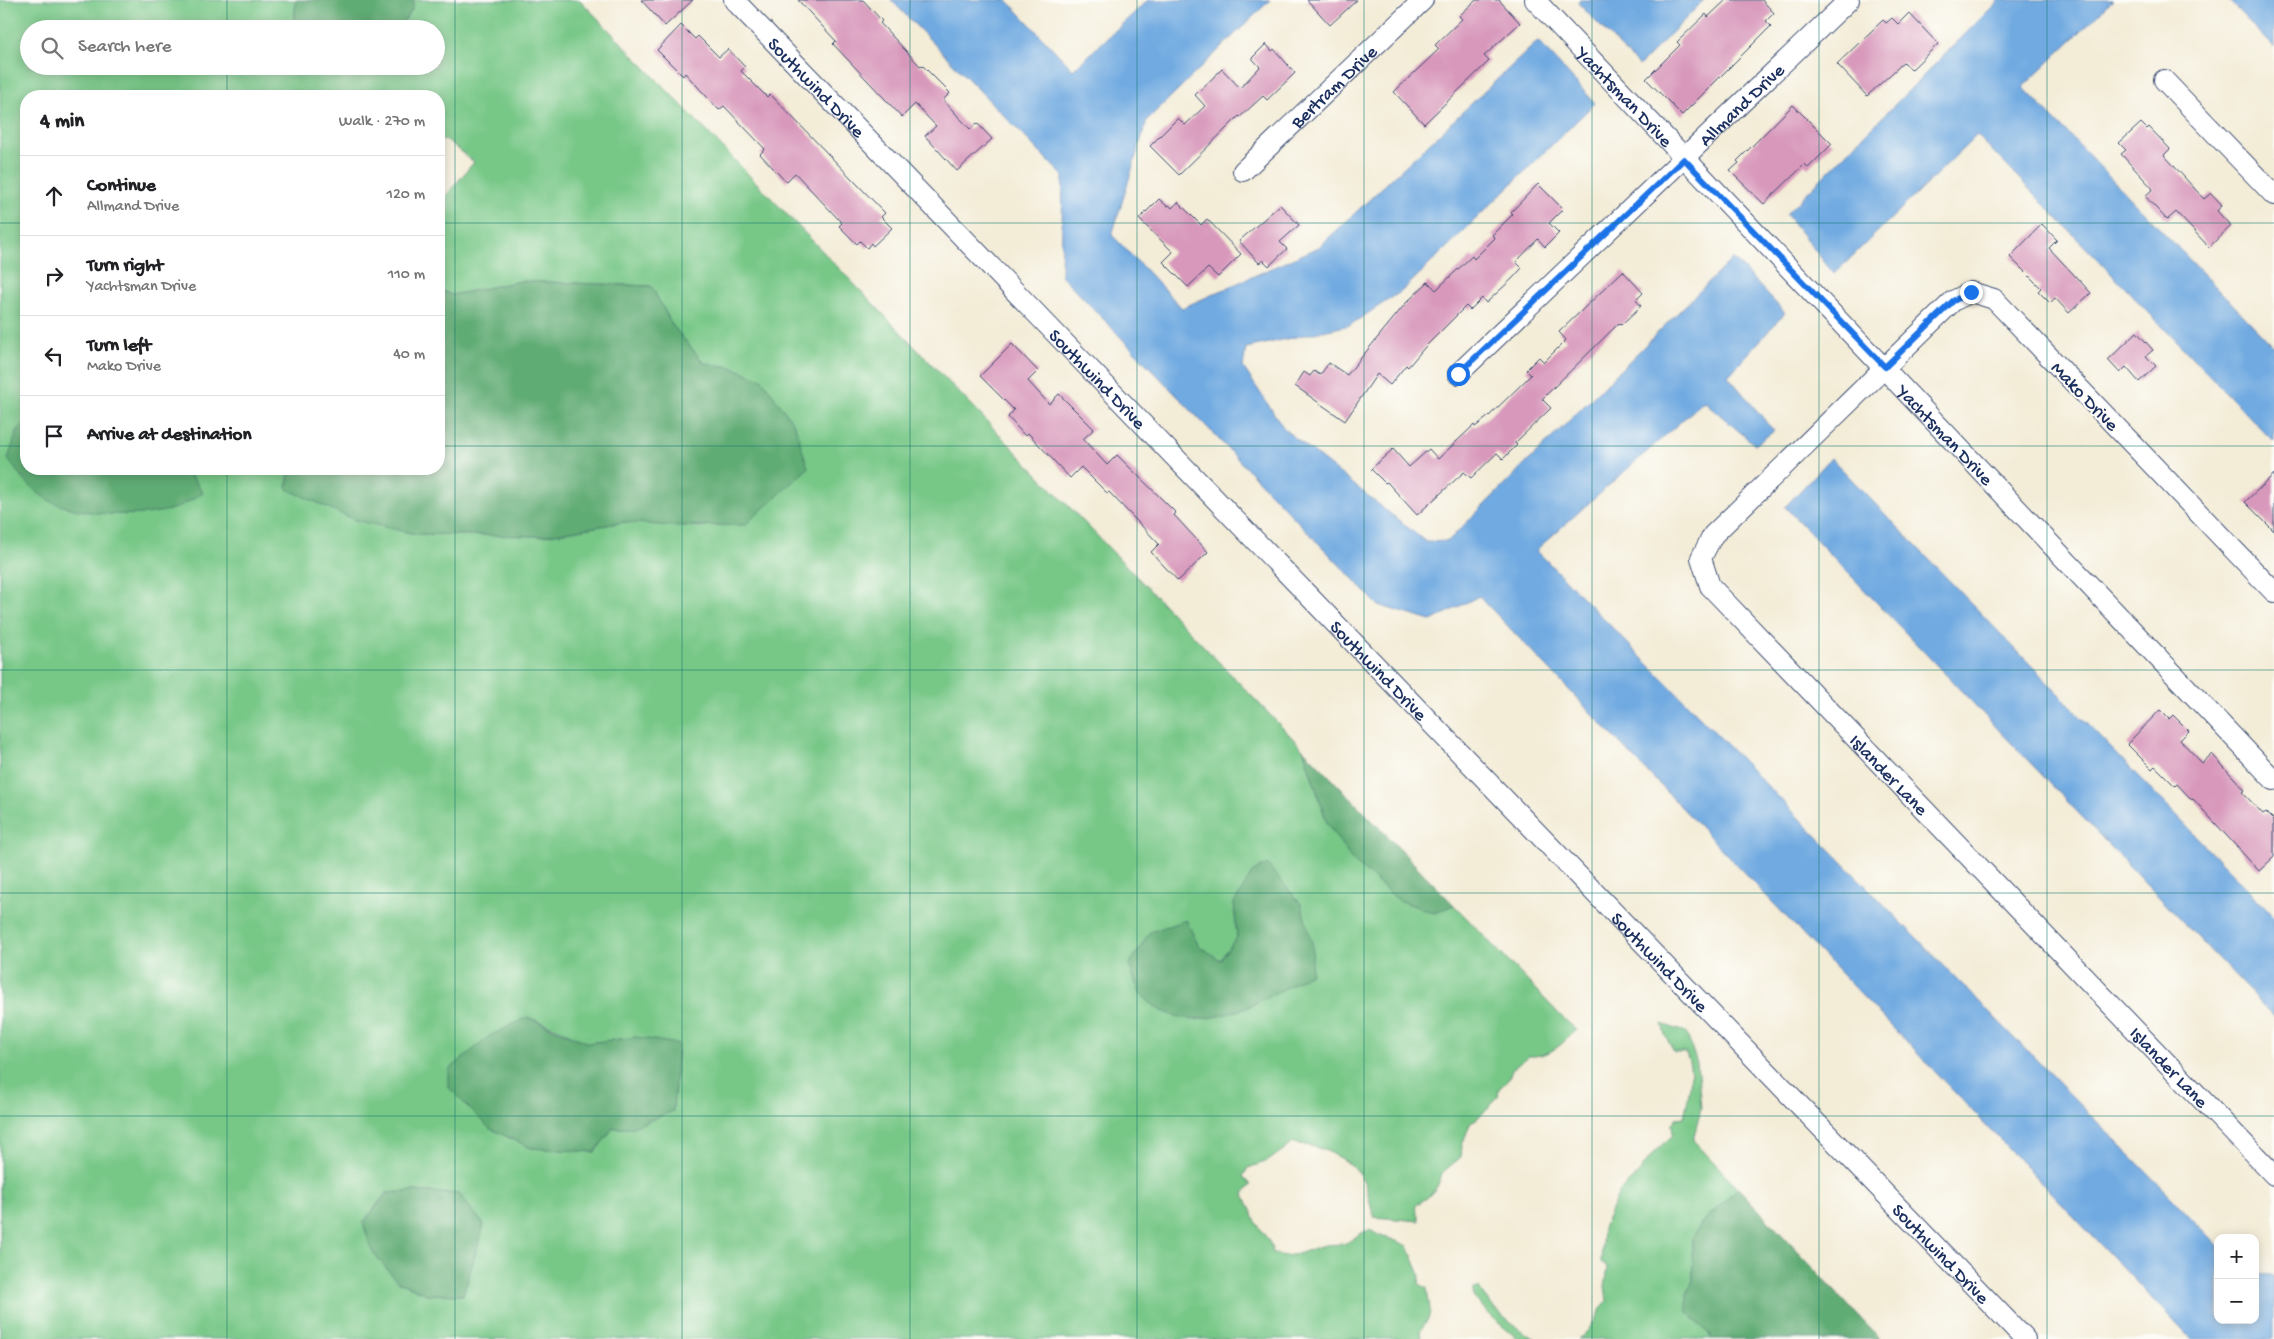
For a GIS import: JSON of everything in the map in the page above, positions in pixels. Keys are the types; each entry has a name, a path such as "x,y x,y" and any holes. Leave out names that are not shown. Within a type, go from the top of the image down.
{"street":[{"name":"Southwind Drive","path":"734,0 2025,1339"},
{"name":"Bertram Drive","path":"1243,171 1423,0"},
{"name":"Yachtsman Drive","path":"1535,0 1684,159 1885,367 2274,780"},
{"name":"Allmand Drive","path":"1458,374 1849,0"},
{"path":"2164,80 2274,195"},
{"name":"Mako Drive","path":"1885,367 1953,301 1971,292 1994,299 2274,592"},
{"name":"Islander Lane","path":"1885,367 1713,535 1701,558 1710,586 2274,1175"}],"green space":[{"path":"0,0 296,0 294,20 20,20 20,75 445,75 445,20 405,20 412,10 414,0 580,0 1303,749 1327,823 1434,913 1454,905 1564,1019 1577,1030 1561,1045 1550,1052 1529,1056 1512,1069 1508,1080 1499,1089 1498,1096 1487,1110 1470,1124 1462,1145 1461,1157 1443,1172 1437,1187 1428,1197 1415,1206 1419,1221 1374,1217 1365,1183 1357,1172 1342,1159 1313,1147 1293,1143 1268,1161 1248,1168 1243,1176 1251,1185 1244,1194 1256,1222 1270,1243 1273,1253 1287,1256 1326,1245 1343,1244 1370,1230 1408,1246 1420,1275 1419,1284 1427,1288 1430,1306 1428,1319 1420,1331 1421,1339 0,1339","holes":["1234,903 1311,974 1244,1009 1196,1020 1186,920 1198,945 1220,960 1237,937","527,1017 588,1043 636,1037 631,1128 613,1128 595,1152 531,1148 489,1128","414,1191 459,1194 484,1225 463,1295 427,1294 397,1281 363,1223 386,1193"]},
{"path":"296,0 414,0 412,10 405,20 294,20"},
{"path":"521,281 651,286 673,326 704,363 731,367 762,379 795,426 808,468 745,525 669,526 624,522 542,536 415,534 355,520 287,489 288,475 445,475 445,292 452,295"},
{"path":"20,428 20,475 8,459"},
{"path":"190,475 203,493 176,508 146,514 111,514 76,510 48,500 31,487 21,476"},
{"path":"1303,749 1454,905 1434,913 1398,900 1352,860 1327,823"},
{"path":"1267,864 1301,904 1313,947 1311,974 1249,1006 1227,1014 1205,1018 1183,1018 1162,1011 1143,996 1129,965 1150,932 1186,920 1198,945 1220,960 1237,937 1234,903 1252,873"},
{"path":"527,1017 588,1043 636,1037 678,1044 673,1111 631,1128 613,1128 595,1152 531,1148 489,1128 449,1088 449,1070 488,1037"},
{"path":"1662,1024 1686,1032 1697,1063 1701,1108 1693,1140 1738,1188 1701,1223 1692,1239 1693,1281 1687,1293 1712,1339 1578,1339 1588,1331 1607,1301 1605,1286 1608,1267 1601,1262 1603,1228 1619,1192 1640,1172 1653,1153 1673,1135 1672,1124 1676,1118 1684,1117 1689,1093 1690,1067 1685,1052 1674,1052 1665,1035"},
{"path":"1738,1188 1880,1339 1712,1339 1687,1311 1687,1293 1693,1281 1692,1239 1701,1224"},
{"path":"414,1191 459,1194 484,1225 463,1295 427,1294 397,1281 372,1251 363,1223 387,1193"},
{"path":"1479,1288 1489,1303 1504,1317 1520,1330 1536,1339 1518,1339 1495,1320 1473,1297 1473,1289"}],"water":[{"path":"891,0 1007,0 1073,70 1148,0 1270,0 1147,120 1112,235 1182,308 1319,247 1538,41 1595,103 1402,291 1350,325 1246,348 1243,367 1285,430 1426,542 1448,541 1733,258 1785,313 1728,376 1774,431 1755,445 1704,401 1536,550 2214,1241 2214,1324 2259,1324 2259,1274 2274,1275 2274,1339 2191,1339 1479,596 1431,621 1378,605 1061,275 1063,176"},
{"path":"1580,0 1704,0 1639,66 1578,3"},
{"path":"1999,0 2113,0 2023,87 2274,347 2274,442 1977,135 1834,274 1786,214"},
{"path":"2228,0 2274,0 2274,47"},
{"path":"1831,458 2274,917 2274,1017 1785,507"}],"building":[{"path":"641,0 693,0 665,26"},
{"path":"798,0 863,0 882,21 880,23 920,66 922,65 950,93 943,100 970,129 977,123 992,139 957,171 925,136 936,126 915,104 902,117 833,44 836,41"},
{"path":"1307,0 1357,0 1330,25"},
{"path":"1476,0 1499,0 1520,23 1484,56 1489,61 1424,124 1394,92 1439,49 1435,45 1462,19 1459,16"},
{"path":"1726,0 1762,0 1774,13 1766,21 1771,26 1682,115 1646,79 1680,45 1677,42 1706,14 1708,17"},
{"path":"1909,13 1938,44 1911,70 1904,62 1867,96 1837,64 1883,20 1886,23 1892,18 1898,24"},
{"path":"681,25 695,39 698,36 719,57 728,49 745,67 741,71 767,97 770,94 885,213 881,217 892,228 873,246 871,243 867,248 860,241 857,244 839,226 842,223 795,173 786,182 760,154 765,149 724,106 719,110 685,73 683,76 657,50"},
{"path":"1266,44 1272,51 1274,49 1295,73 1267,100 1263,96 1239,116 1179,175 1150,146 1178,118 1185,125 1205,106 1195,95 1222,69 1240,88 1260,67 1252,58"},
{"path":"1793,105 1832,144 1808,168 1805,164 1764,204 1730,171 1739,163 1737,161"},
{"path":"2141,123 2147,129 2149,127 2170,149 2164,155 2204,199 2211,193 2222,205 2217,211 2231,226 2209,247 2176,212 2167,220 2145,196 2153,189 2121,154 2126,150 2119,143"},
{"path":"1538,184 1563,209 1549,223 1559,233 1545,247 1538,239 1516,262 1522,268 1513,278 1486,303 1482,298 1470,310 1466,306 1408,367 1406,365 1390,385 1377,374 1345,421 1295,386 1304,372 1310,376 1314,371 1320,375 1329,363 1347,375 1406,303 1428,282 1436,290 1472,256 1474,259 1495,238 1492,235 1513,214 1511,212"},
{"path":"1159,199 1172,208 1178,202 1201,225 1207,219 1241,254 1218,277 1208,268 1188,287 1163,262 1173,252 1139,219"},
{"path":"1280,205 1299,225 1280,242 1287,249 1269,266 1263,260 1259,263 1239,241"},
{"path":"2042,224 2057,240 2049,248 2091,293 2069,313 2055,298 2050,303 2038,291 2041,288 2010,257"},
{"path":"1623,271 1643,293 1636,300 1641,306 1621,325 1619,323 1542,399 1551,408 1515,443 1517,445 1503,459 1497,453 1471,478 1464,472 1417,515 1387,482 1385,483 1371,469 1393,449 1409,467 1429,449 1438,459 1474,425 1475,427 1489,416 1531,375 1526,370 1539,357 1544,362 1566,340 1559,332"},
{"path":"2137,332 2153,350 2146,356 2156,366 2139,382 2126,367 2120,373 2108,360"},
{"path":"1012,344 1038,371 1028,381 1049,404 1059,394 1094,429 1083,439 1107,465 1117,455 1176,513 1174,515 1208,552 1178,581 1151,552 1159,544 1109,492 1107,493 1081,467 1070,478 1028,433 1025,436 1008,417 1014,410 980,376"},
{"path":"2274,474 2274,531 2245,502"},
{"path":"2160,710 2169,719 2173,715 2189,731 2180,740 2202,763 2212,754 2245,790 2242,792 2263,814 2266,812 2274,820 2274,857 2259,871 2193,799 2177,784 2175,786 2155,766 2152,769 2127,744"}],"route":[{"path":"1458,374 1684,159 1885,367 1953,301 1971,292"}]}
